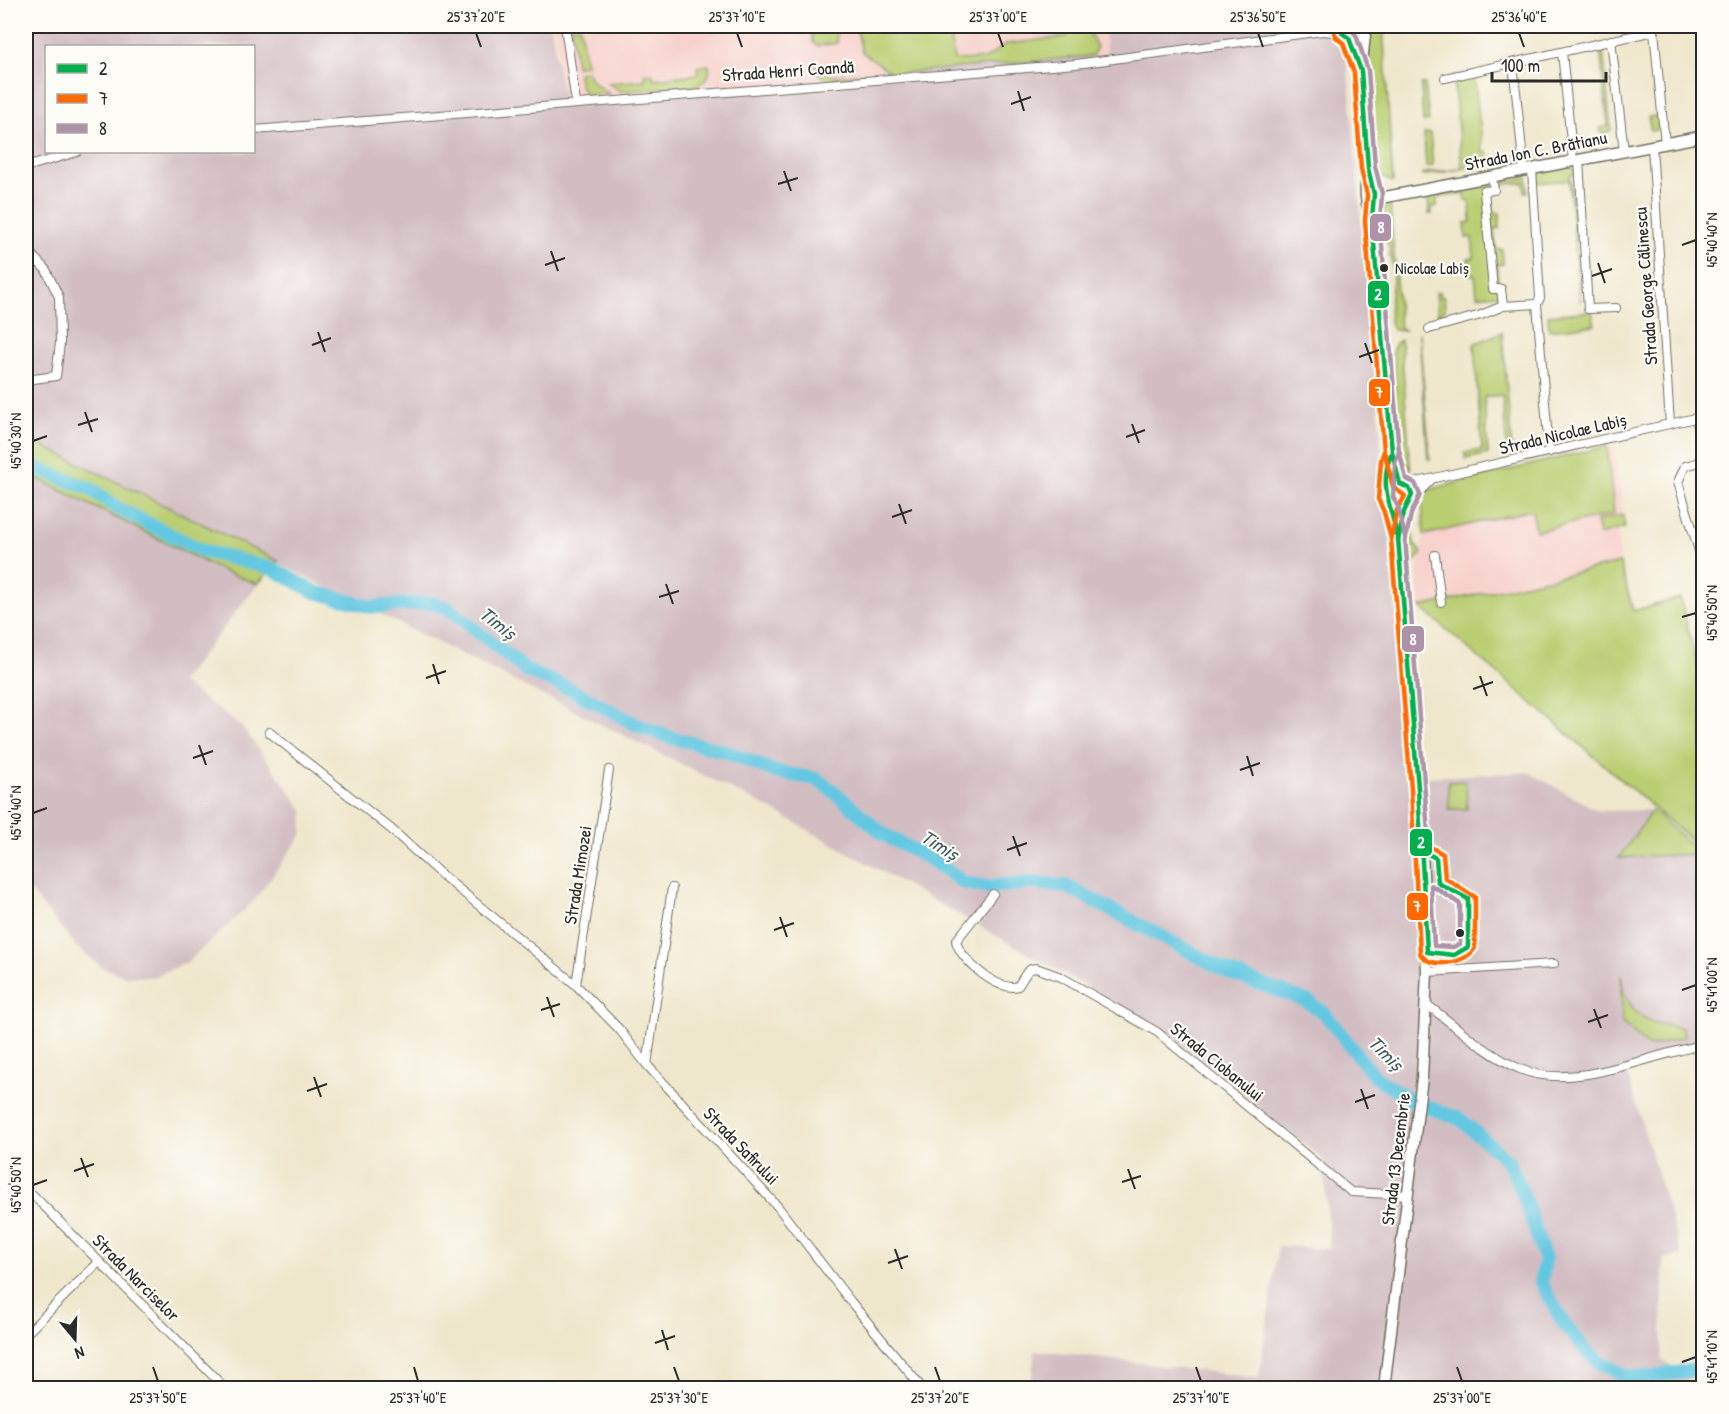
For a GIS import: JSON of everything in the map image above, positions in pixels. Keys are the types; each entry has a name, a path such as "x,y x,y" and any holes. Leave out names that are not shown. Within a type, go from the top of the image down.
{"main road":[{"name":"Strada 13 Decembrie","path":"1344,32 1358,39 1366,29"},
{"name":"Strada 13 Decembrie","path":"1366,29 1361,71 1368,168 1365,181 1367,209 1372,220"},
{"name":"Strada 13 Decembrie","path":"1344,32 1361,71"},
{"name":"Strada Ion C. Brătianu","path":"1374,199 1704,136"},
{"name":"Strada 13 Decembrie","path":"1368,168 1373,180 1372,220 1392,452 1402,484 1409,488 1413,498 1410,506 1405,510 1398,538"},
{"name":"Strada 13 Decembrie","path":"1384,1389 1422,1078 1427,972 1418,788 1398,538 1391,509 1385,501 1388,461 1392,452"},
{"path":"1387,491 1392,485 1402,484"},
{"path":"1391,509 1405,510"}],"street":[{"path":"565,26 576,103"},
{"name":"Strada Henri Coandă","path":"1323,31 1333,26"},
{"path":"1445,78 1654,30 1665,144"},
{"name":"Strada Henri Coandă","path":"255,130 1076,64 1323,31 1344,32"},
{"path":"1611,40 1624,151"},
{"path":"1562,51 1576,160 1588,309 1616,308"},
{"path":"1513,63 1540,282 1540,298 1537,304 1549,452"},
{"name":"Strada George Călinescu","path":"1652,146 1670,424"},
{"path":"26,167 74,153"},
{"path":"1493,183 1494,190 1484,191 1493,289 1501,289 1503,306"},
{"path":"26,249 46,270 59,297 60,343 56,376 26,380"},
{"path":"1429,329 1481,315 1503,306 1537,304"},
{"path":"1700,417 1704,450"},
{"name":"Strada Nicolae Labiș","path":"1402,484 1430,480 1700,417"},
{"path":"1704,461 1684,466 1678,482 1704,567"},
{"path":"1413,498 1430,480"},
{"path":"1435,555 1441,602"},
{"name":"Strada Safirului","path":"268,732 391,829 437,871 576,985 619,1029 647,1065 778,1206 851,1302 922,1389"},
{"name":"Strada Mimozei","path":"576,985 609,770"},
{"path":"647,1065 672,888"},
{"name":"Strada Ciobanului","path":"993,894 956,941 963,957 983,975 1011,987 1018,986 1027,972 1036,968 1061,977 1157,1032 1352,1192 1408,1195"},
{"path":"1427,972 1554,964"},
{"path":"1426,1004 1500,1058 1541,1076 1580,1075 1704,1045"},
{"name":"Strada Narciselor","path":"26,1188 225,1389"},
{"path":"26,1334 99,1262"}],"shaded area":[{"path":"26,26 551,26 564,104 1107,55 1103,26 1344,26 1396,610 1405,778 1528,772 1599,811 1652,810 1695,848 1704,939 1703,1042 1627,1074 1682,1255 1663,1259 1662,1360 1699,1388 1030,1388 1035,1350 1259,1378 1278,1246 1330,1249 1323,1160 1162,1029 767,807 43,446 26,434"},
{"path":"554,26 1103,26 1107,55 564,104"},
{"path":"1614,445 1625,528 1618,530 1620,563 1420,606 1417,570 1424,535 1611,492 1607,446"},
{"path":"26,473 223,571 258,584 181,682 243,728 304,811 302,835 254,901 188,962 153,977 124,976 102,967 78,948 26,886"}],"green space":[{"path":"571,26 580,26 586,65 576,66"},
{"path":"810,26 835,26 837,43 818,46 813,42"},
{"path":"856,26 948,26 954,60 985,59 1006,44 1065,37 1076,27 1086,26 1097,47 1092,56 891,74 885,72 888,70 862,52"},
{"path":"1368,26 1383,26 1393,182 1382,178 1377,170 1370,95"},
{"path":"1649,39 1660,121 1657,130 1651,131 1648,117 1658,116"},
{"path":"1603,49 1611,130 1605,134 1600,128 1608,126 1600,50"},
{"path":"815,63 833,76 872,73 875,76 828,80 818,73"},
{"path":"709,65 708,77 692,87 620,91 608,83 645,80 644,74 652,73 654,79 698,74 697,67"},
{"path":"587,71 592,81 609,94 585,94 579,83 578,73"},
{"path":"1474,74 1483,152 1488,152 1489,164 1462,169 1453,77"},
{"path":"1421,84 1425,84 1429,121 1423,122"},
{"path":"1430,133 1433,166 1426,167 1424,134"},
{"path":"1571,166 1575,169 1575,175 1570,175 1580,302 1569,180 1538,183 1537,173"},
{"path":"1460,169 1422,176 1424,173"},
{"path":"1527,177 1528,192 1525,192 1524,183 1501,184 1501,181"},
{"path":"1495,185 1492,193 1493,213 1500,213 1500,228 1494,229 1496,249 1502,249 1503,264 1497,265 1499,294 1477,296 1475,275 1469,274 1468,259 1474,258 1472,237 1466,238 1465,223 1471,222 1470,201 1466,201 1465,194 1437,197 1437,206 1431,207 1432,214 1429,214 1428,196 1420,195"},
{"path":"1397,200 1390,203 1400,329 1406,331 1393,330 1391,325 1393,272 1389,244 1382,238 1381,213 1385,205"},
{"path":"1436,292 1440,292 1441,297 1444,297 1445,310 1438,316"},
{"path":"1592,311 1595,325 1549,330 1548,315"},
{"path":"1419,332 1430,459 1428,459"},
{"path":"1502,332 1512,448 1507,449 1502,395 1484,397 1488,454 1466,459 1465,453 1482,450 1474,344"},
{"path":"1401,340 1411,477 1429,477 1412,480 1402,452 1396,402 1393,350 1396,343"},
{"path":"26,434 43,446 278,561 258,584 223,571 26,473"},
{"path":"1607,446 1614,514 1536,531 1532,510 1424,535 1422,501 1428,490"},
{"path":"1623,515 1625,528 1599,535 1596,521"},
{"path":"1410,522 1414,544 1422,553 1411,565 1407,537"},
{"path":"1620,563 1633,611 1680,598 1703,687 1703,850 1420,607"},
{"path":"1466,781 1467,809 1449,809 1448,782"},
{"path":"1652,810 1695,848 1703,962 1693,854 1619,858"},
{"path":"1621,974 1624,994 1636,1013 1651,1022 1682,1028 1685,1037 1649,1047 1622,1023"}],"waterway":[{"name":"Timiș","path":"26,460 41,470 91,489 119,509 203,551 273,569 315,592 372,607 430,603 448,608 527,671 568,688 637,725 669,737 727,752 776,772 816,779 883,834 933,861 964,883 987,887 1030,883 1066,886 1230,973 1307,1001 1325,1014 1375,1077 1412,1101 1460,1119 1509,1162 1525,1199 1545,1260 1541,1283 1564,1324 1588,1353 1602,1364 1626,1376 1647,1377 1704,1369"}],"transit line":[{"name":"2","path":"1340,26 1342,33 1349,38 1361,71 1368,168 1374,194 1372,220 1392,452 1388,463 1386,485 1398,538 1418,788 1427,952 1454,955 1468,947 1468,899 1438,883 1436,858 1422,851"},
{"name":"8","path":"1348,26 1356,35 1368,70 1375,166 1382,194 1380,221 1399,452 1395,463 1393,497 1398,507 1405,537 1429,846"},
{"name":"7","path":"1333,28 1336,37 1343,43 1354,73 1361,169 1367,195 1365,221 1384,451 1381,460 1378,499 1391,539 1411,789 1420,953 1431,962 1447,963 1464,958 1475,948 1475,897 1445,878 1443,854 1429,846"},
{"name":"8","path":"1399,450 1406,479 1415,483 1420,495 1411,514 1405,542"},
{"name":"2","path":"1392,452 1400,484 1409,488 1412,495 1404,512 1398,540"},
{"name":"7","path":"1385,454 1393,487 1405,496 1397,510 1391,538"},
{"name":"8","path":"1431,885 1460,904 1460,944 1453,947 1434,946 1431,885"}],"place":[{"name":"Nicolae Labiș","path":"1384,268"}]}
